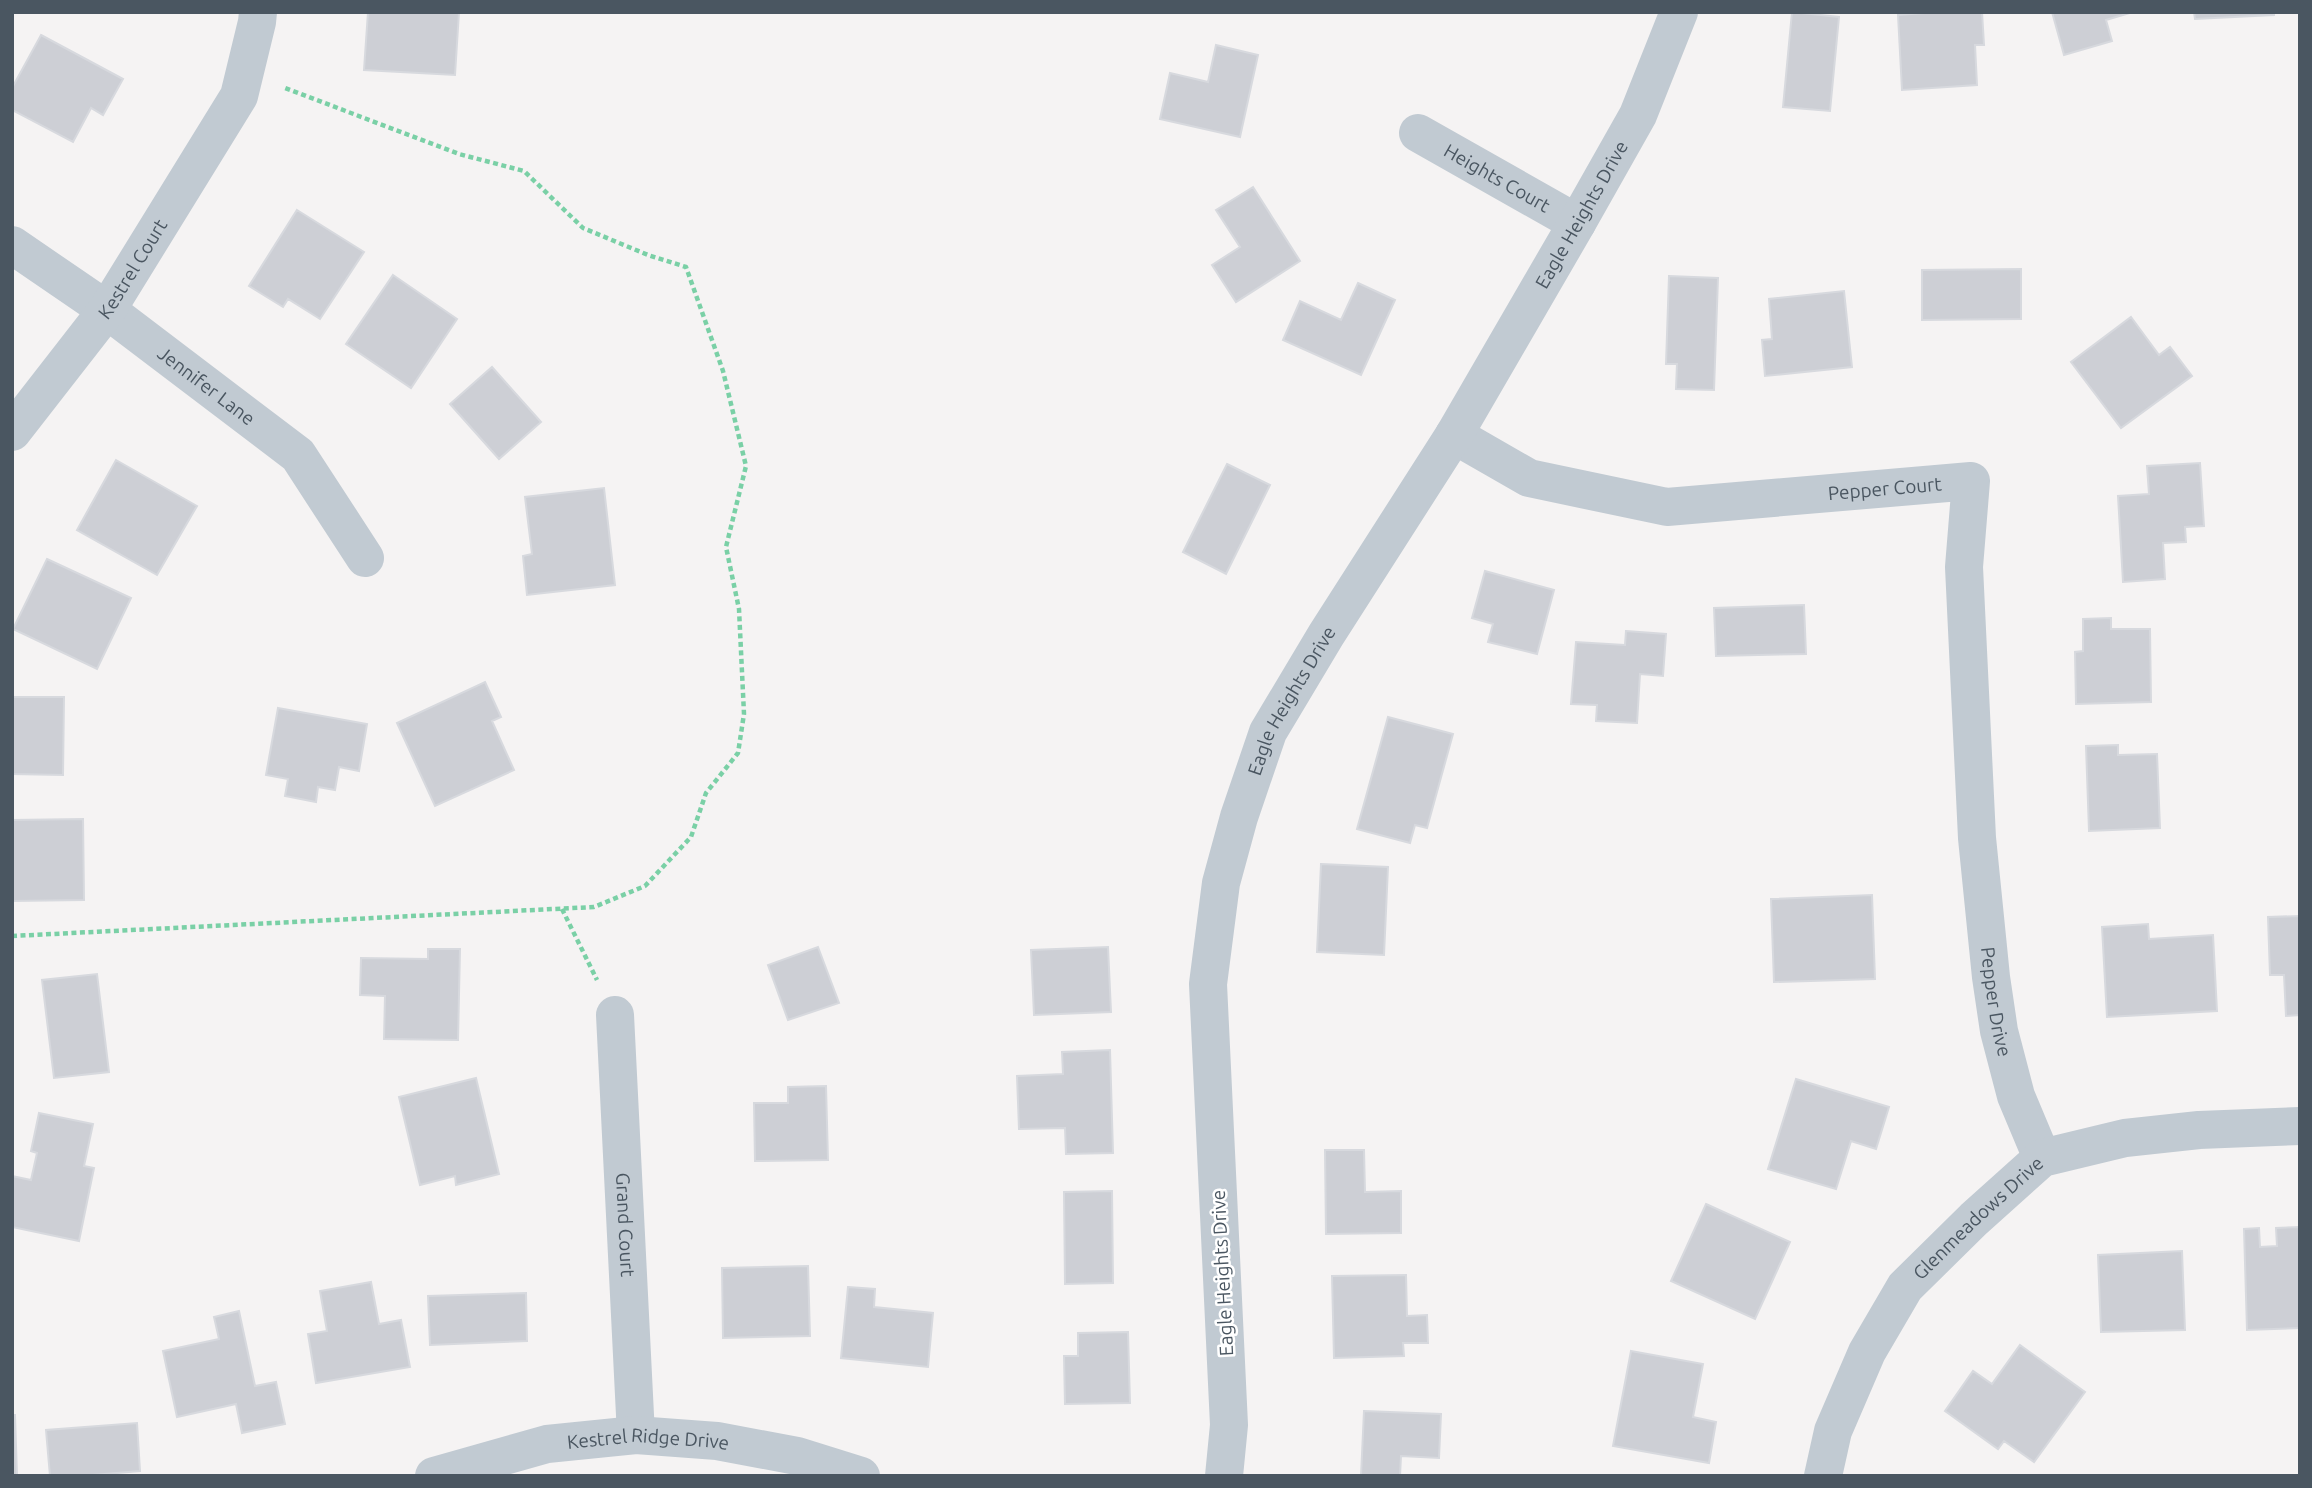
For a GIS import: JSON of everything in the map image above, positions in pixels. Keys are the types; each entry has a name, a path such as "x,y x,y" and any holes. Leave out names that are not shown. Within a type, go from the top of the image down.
{"street":[{"name":"Kestrel Court","path":"12,432 107,310 239,96 258,12"},
{"name":"Eagle Heights Drive","path":"1224,1476 1229,1425 1208,984 1221,883 1239,817 1268,732 1326,635 1454,435 1577,223 1638,115 1679,12"},
{"name":"Heights Court","path":"1418,134 1577,223"},
{"name":"Jennifer Lane","path":"12,245 107,310 298,455 365,558"},
{"name":"Pepper Court","path":"1454,435 1529,478 1667,507 1972,481 1964,567 1977,838"},
{"name":"Pepper Drive","path":"1977,838 1999,1031 2016,1096 2042,1158"},
{"name":"Grand Court","path":"615,1015 636,1435"},
{"name":"Glenmeadows Drive","path":"1823,1476 1833,1431 1867,1352 1905,1287 1974,1219 2042,1158 2125,1138 2199,1130 2300,1126"},
{"name":"Kestrel Ridge Drive","path":"434,1476 547,1444 636,1435 717,1441 797,1455 861,1476"}],"path":[{"path":"12,936 594,907 645,886 691,837 706,793 738,753 744,714 738,608 726,547 746,466 723,371 686,267 648,255 583,228 524,171 459,154 285,88"},
{"path":"562,909 615,1015"}],"building":[{"path":"368,12 459,12 455,75 364,70"},
{"path":"1792,12 1839,17 1830,111 1783,107"},
{"path":"1982,12 1984,45 1975,45 1977,85 1902,90 1898,15"},
{"path":"2052,12 2133,12 2106,20 2112,41 2064,55"},
{"path":"2194,12 2274,12 2274,15 2195,19"},
{"path":"41,35 123,79 103,115 91,108 73,142 12,110 12,88"},
{"path":"1216,45 1258,55 1240,137 1160,119 1170,73 1208,82"},
{"path":"1253,187 1300,261 1236,302 1212,265 1240,247 1216,210"},
{"path":"297,210 364,252 320,319 288,299 283,307 249,286"},
{"path":"2021,269 2021,319 1922,320 1922,270"},
{"path":"393,275 457,319 411,388 346,344"},
{"path":"1669,276 1718,278 1714,390 1676,389 1677,364 1666,364"},
{"path":"1358,283 1395,300 1361,375 1283,340 1300,301 1341,320"},
{"path":"1844,291 1852,367 1765,376 1762,340 1772,339 1769,299"},
{"path":"2131,317 2159,355 2170,347 2192,376 2121,428 2071,362"},
{"path":"492,367 541,422 499,459 450,404"},
{"path":"116,460 197,506 157,575 77,530"},
{"path":"2200,463 2204,526 2185,527 2186,542 2163,543 2165,579 2123,582 2118,496 2149,494 2147,466"},
{"path":"1227,464 1270,485 1226,574 1183,552"},
{"path":"604,488 615,585 527,595 523,556 532,554 525,497"},
{"path":"47,559 131,598 97,669 13,629"},
{"path":"1485,571 1554,590 1537,654 1488,642 1493,624 1472,618"},
{"path":"1804,605 1806,654 1716,656 1714,608"},
{"path":"2111,618 2111,629 2150,629 2151,702 2076,704 2075,652 2083,651 2083,619"},
{"path":"1626,631 1666,634 1663,676 1640,674 1637,723 1596,721 1597,705 1571,704 1576,642 1625,645"},
{"path":"485,682 501,717 492,721 514,770 435,806 397,723"},
{"path":"12,697 64,697 63,775 12,774"},
{"path":"278,708 367,724 359,771 339,767 335,790 318,787 316,802 285,796 288,779 266,775"},
{"path":"1388,717 1453,734 1427,828 1415,825 1410,843 1357,829"},
{"path":"2118,745 2118,755 2157,754 2160,828 2089,831 2086,746"},
{"path":"83,819 84,900 12,901 12,820"},
{"path":"1321,864 1388,867 1384,955 1317,952"},
{"path":"1872,895 1875,979 1774,982 1771,899"},
{"path":"2300,916 2300,1015 2286,1016 2284,975 2270,975 2268,917"},
{"path":"2148,924 2149,939 2213,935 2217,1011 2107,1017 2102,927"},
{"path":"818,947 839,1003 788,1020 768,965"},
{"path":"1108,947 1111,1012 1034,1015 1031,950"},
{"path":"428,949 460,949 458,1040 384,1039 385,996 360,995 361,958 428,959"},
{"path":"97,974 109,1072 54,1078 42,980"},
{"path":"1110,1050 1113,1153 1066,1154 1065,1128 1019,1129 1017,1076 1063,1074 1062,1052"},
{"path":"476,1078 499,1174 456,1185 455,1176 420,1185 399,1097"},
{"path":"1796,1079 1889,1107 1876,1149 1851,1141 1836,1189 1768,1169"},
{"path":"826,1086 828,1160 755,1161 754,1103 788,1103 788,1087"},
{"path":"39,1113 93,1124 84,1166 94,1168 79,1241 12,1227 12,1176 31,1180 37,1153 31,1151"},
{"path":"1325,1150 1364,1150 1365,1192 1401,1191 1401,1233 1326,1234"},
{"path":"1112,1191 1113,1283 1065,1284 1064,1192"},
{"path":"1706,1204 1790,1242 1755,1319 1671,1281"},
{"path":"2300,1227 2300,1328 2247,1330 2244,1229 2259,1228 2260,1247 2277,1246 2276,1228"},
{"path":"2182,1251 2185,1330 2101,1332 2098,1255"},
{"path":"808,1266 810,1336 723,1338 722,1268"},
{"path":"1406,1275 1407,1316 1427,1315 1428,1343 1403,1343 1404,1356 1334,1358 1332,1276"},
{"path":"371,1282 379,1324 401,1320 410,1367 316,1383 308,1334 327,1331 320,1291"},
{"path":"848,1287 875,1289 874,1307 933,1313 928,1367 841,1358"},
{"path":"526,1293 527,1341 430,1345 428,1296"},
{"path":"239,1311 255,1386 276,1382 285,1424 242,1433 236,1404 177,1417 163,1351 219,1339 214,1317"},
{"path":"1128,1332 1130,1403 1065,1404 1064,1356 1078,1356 1078,1333"},
{"path":"2020,1345 2085,1392 2034,1462 2004,1441 1998,1449 1945,1411 1973,1371 1992,1384"},
{"path":"1631,1351 1703,1364 1693,1417 1716,1422 1709,1463 1613,1446"},
{"path":"1364,1411 1441,1414 1439,1458 1401,1456 1400,1476 1361,1476"},
{"path":"12,1415 15,1415 17,1476 12,1476"},
{"path":"137,1423 140,1471 50,1476 46,1430"}]}
